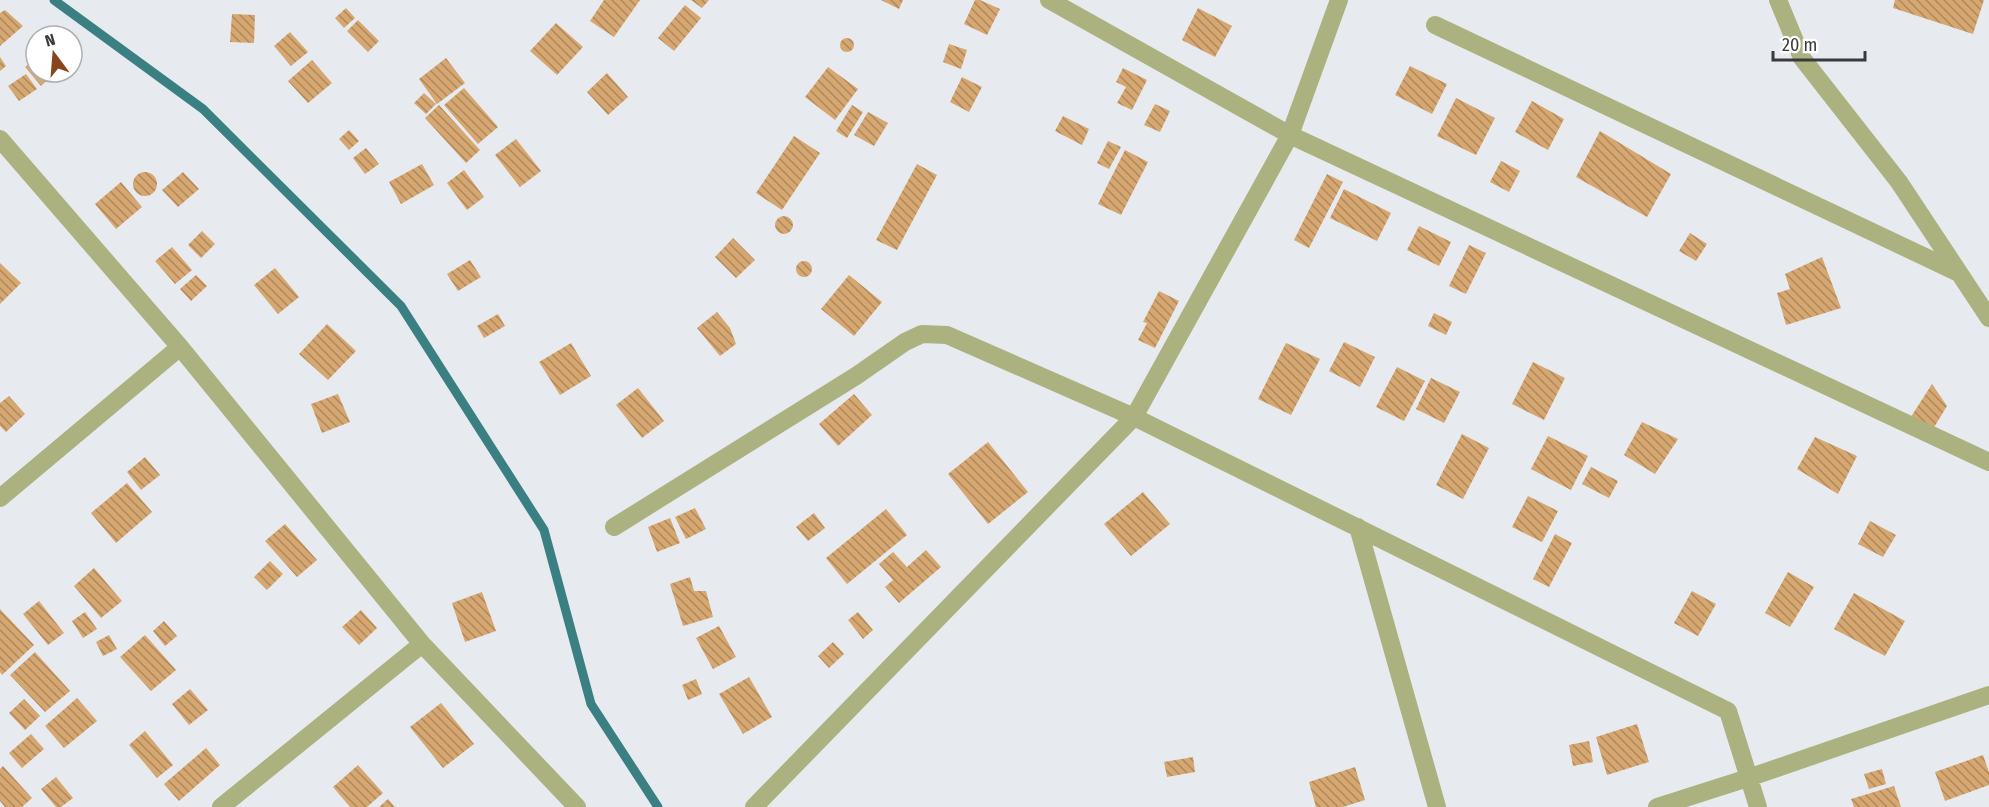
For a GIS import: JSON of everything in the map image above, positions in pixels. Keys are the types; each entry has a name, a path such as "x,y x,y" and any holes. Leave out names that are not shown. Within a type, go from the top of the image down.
{"street":[{"path":"1049,0 1290,135 1989,462"},
{"path":"754,807 1134,417 1290,135 1339,0"},
{"path":"1778,0 1802,58 1899,182 1989,318"},
{"path":"1435,25 1959,273"},
{"path":"0,139 180,347 423,644 577,807"},
{"path":"614,527 856,376 905,342 922,334 947,335 1134,417 1728,711 1758,807"},
{"path":"0,498 180,347"},
{"path":"1358,528 1437,807"},
{"path":"226,805 423,644"},
{"path":"1657,807 1989,695"}],"building":[{"path":"604,0 640,0 614,37 590,21"},
{"path":"691,0 709,0 702,8"},
{"path":"881,0 903,0 899,9"},
{"path":"975,0 1000,9 987,35 964,24"},
{"path":"1895,0 1984,0 1973,34 1893,8"},
{"path":"685,5 701,18 674,51 658,38"},
{"path":"346,8 355,18 344,28 335,18"},
{"path":"1198,8 1232,26 1215,57 1182,40"},
{"path":"5,10 23,26 0,46 0,13"},
{"path":"232,14 255,15 254,43 230,42"},
{"path":"358,20 379,41 368,52 347,31"},
{"path":"556,23 583,47 557,75 530,51"},
{"path":"290,32 308,52 291,66 274,46"},
{"path":"844,38 850,38 854,45 850,52 844,52 840,48 840,42"},
{"path":"949,44 967,50 961,69 943,62"},
{"path":"0,57 6,66 0,71"},
{"path":"446,58 465,83 437,104 419,79"},
{"path":"312,60 332,83 308,103 288,81"},
{"path":"1410,66 1447,84 1432,114 1395,95"},
{"path":"828,67 858,89 835,120 805,97"},
{"path":"1123,68 1147,80 1132,110 1117,103 1126,87 1116,82"},
{"path":"607,73 628,97 608,115 587,92"},
{"path":"24,75 24,84 33,84 37,89 19,101 8,86"},
{"path":"962,77 982,87 969,112 950,102"},
{"path":"464,88 498,127 478,144 444,105"},
{"path":"424,93 436,104 426,114 414,103"},
{"path":"1456,98 1495,118 1476,155 1437,136"},
{"path":"1532,101 1564,119 1548,150 1515,132"},
{"path":"1155,104 1170,111 1160,132 1144,125"},
{"path":"439,105 480,150 466,163 425,118"},
{"path":"852,105 863,112 847,138 836,131"},
{"path":"868,112 888,123 874,146 854,135"},
{"path":"1063,116 1089,129 1082,145 1055,131"},
{"path":"349,130 359,141 349,150 339,139"},
{"path":"1600,131 1671,174 1647,217 1576,177"},
{"path":"794,136 820,153 782,210 756,193"},
{"path":"516,139 541,171 520,187 495,155"},
{"path":"1108,141 1121,147 1109,169 1097,163"},
{"path":"366,148 379,164 365,174 353,158"},
{"path":"1125,150 1148,162 1121,215 1098,204"},
{"path":"1501,161 1520,171 1509,192 1490,182"},
{"path":"422,164 434,185 401,204 389,182"},
{"path":"917,164 937,175 897,250 876,240"},
{"path":"464,170 484,197 467,210 447,183"},
{"path":"145,172 150,173 156,179 156,189 150,195 145,196 140,195 134,189 133,184 134,179 140,173"},
{"path":"183,172 199,189 178,207 162,190"},
{"path":"1327,174 1343,182 1309,248 1294,240"},
{"path":"121,182 142,207 116,229 95,204"},
{"path":"1344,189 1391,213 1377,241 1330,218"},
{"path":"784,216 790,219 793,225 790,231 784,234 778,231 775,225 778,219"},
{"path":"1419,226 1451,242 1439,266 1407,250"},
{"path":"202,231 215,244 201,258 188,245"},
{"path":"1690,233 1707,244 1696,261 1679,251"},
{"path":"733,238 755,260 736,278 715,257"},
{"path":"1469,245 1486,253 1466,294 1449,286"},
{"path":"172,247 192,270 175,284 155,261"},
{"path":"1822,257 1841,308 1786,325 1777,293 1790,289 1785,274"},
{"path":"470,260 481,277 458,291 447,274"},
{"path":"804,261 812,269 804,277 796,269"},
{"path":"0,263 21,283 0,304"},
{"path":"275,268 299,297 278,314 254,285"},
{"path":"196,275 207,286 191,301 180,289"},
{"path":"849,275 882,302 854,336 821,309"},
{"path":"1159,291 1179,301 1155,348 1138,340 1147,323 1143,322"},
{"path":"717,312 730,328 736,344 720,356 697,328"},
{"path":"1434,313 1452,322 1446,335 1428,326"},
{"path":"498,314 505,326 484,338 477,326"},
{"path":"327,324 356,351 328,380 299,354"},
{"path":"1344,342 1375,357 1360,387 1329,371"},
{"path":"571,343 591,376 560,395 539,362"},
{"path":"1286,343 1320,359 1291,415 1258,399"},
{"path":"1533,362 1565,378 1544,420 1512,404"},
{"path":"1397,367 1425,381 1404,421 1376,407"},
{"path":"1431,378 1460,392 1444,423 1416,409"},
{"path":"1932,384 1947,406 1930,434 1907,423"},
{"path":"638,388 664,421 642,438 616,405"},
{"path":"338,394 350,422 322,433 311,404"},
{"path":"854,394 872,415 838,446 819,424"},
{"path":"9,396 25,414 6,432 0,426 0,403"},
{"path":"1642,422 1678,439 1655,474 1624,455"},
{"path":"1462,434 1489,448 1463,499 1436,485"},
{"path":"1548,436 1588,456 1571,490 1531,469"},
{"path":"1815,437 1857,456 1838,494 1797,469"},
{"path":"988,442 1028,492 988,524 948,474"},
{"path":"145,457 160,475 141,490 127,472"},
{"path":"1591,467 1618,481 1609,498 1582,484"},
{"path":"127,483 152,512 116,543 91,513"},
{"path":"1143,492 1170,524 1131,556 1104,524"},
{"path":"1528,496 1558,511 1542,542 1512,527"},
{"path":"695,508 706,529 686,539 675,517"},
{"path":"886,509 907,535 847,584 826,558"},
{"path":"814,513 825,528 808,541 796,527"},
{"path":"670,518 680,543 657,552 648,527"},
{"path":"1870,521 1896,535 1883,557 1858,544"},
{"path":"285,524 317,560 297,577 265,541"},
{"path":"1555,534 1572,543 1549,587 1533,579"},
{"path":"926,550 941,567 899,603 885,587 893,580 879,564 893,552 907,567"},
{"path":"270,561 283,574 267,590 254,577"},
{"path":"94,568 122,601 101,618 74,586"},
{"path":"1788,572 1814,587 1790,627 1765,613"},
{"path":"690,577 694,591 706,591 713,617 683,626 670,584"},
{"path":"1692,591 1716,604 1698,636 1674,623"},
{"path":"482,592 496,631 465,642 452,603"},
{"path":"1854,593 1905,621 1885,656 1834,629"},
{"path":"39,601 64,633 48,645 23,614"},
{"path":"0,609 34,645 2,675 0,672"},
{"path":"361,610 377,628 359,645 342,627"},
{"path":"85,612 97,629 83,638 72,621"},
{"path":"858,612 873,630 863,639 848,620"},
{"path":"164,621 177,636 165,646 153,631"},
{"path":"719,626 736,657 713,669 696,638"},
{"path":"109,635 117,649 103,656 96,642"},
{"path":"145,635 176,670 151,691 120,657"},
{"path":"833,642 844,654 829,668 818,656"},
{"path":"35,652 70,691 45,712 10,675"},
{"path":"749,677 772,717 743,734 719,694"},
{"path":"696,679 702,694 688,700 682,685"},
{"path":"190,689 208,710 189,725 172,704"},
{"path":"77,698 97,721 64,748 45,726"},
{"path":"24,699 40,716 25,730 9,713"},
{"path":"441,703 474,744 443,768 410,727"},
{"path":"1637,724 1649,762 1607,775 1596,737"},
{"path":"145,731 173,765 157,778 129,745"},
{"path":"31,734 44,749 22,768 9,753"},
{"path":"1589,741 1593,762 1573,766 1569,745"},
{"path":"206,748 220,765 179,801 164,784"},
{"path":"1983,755 1989,772 1989,785 1945,801 1935,772"},
{"path":"1193,757 1195,772 1167,777 1164,762"},
{"path":"358,765 383,793 367,807 350,807 333,787"},
{"path":"3,766 32,798 22,807 5,807 0,801 0,769"},
{"path":"1355,767 1365,800 1343,807 1316,807 1309,782"},
{"path":"1882,769 1886,784 1869,789 1864,774"},
{"path":"56,777 73,798 61,807 56,807 41,789"},
{"path":"1894,786 1901,807 1854,807 1851,799"},
{"path":"388,799 395,807 379,807"}],"waterway":[{"path":"54,0 203,109 401,306 544,530 591,704 658,807"}]}
